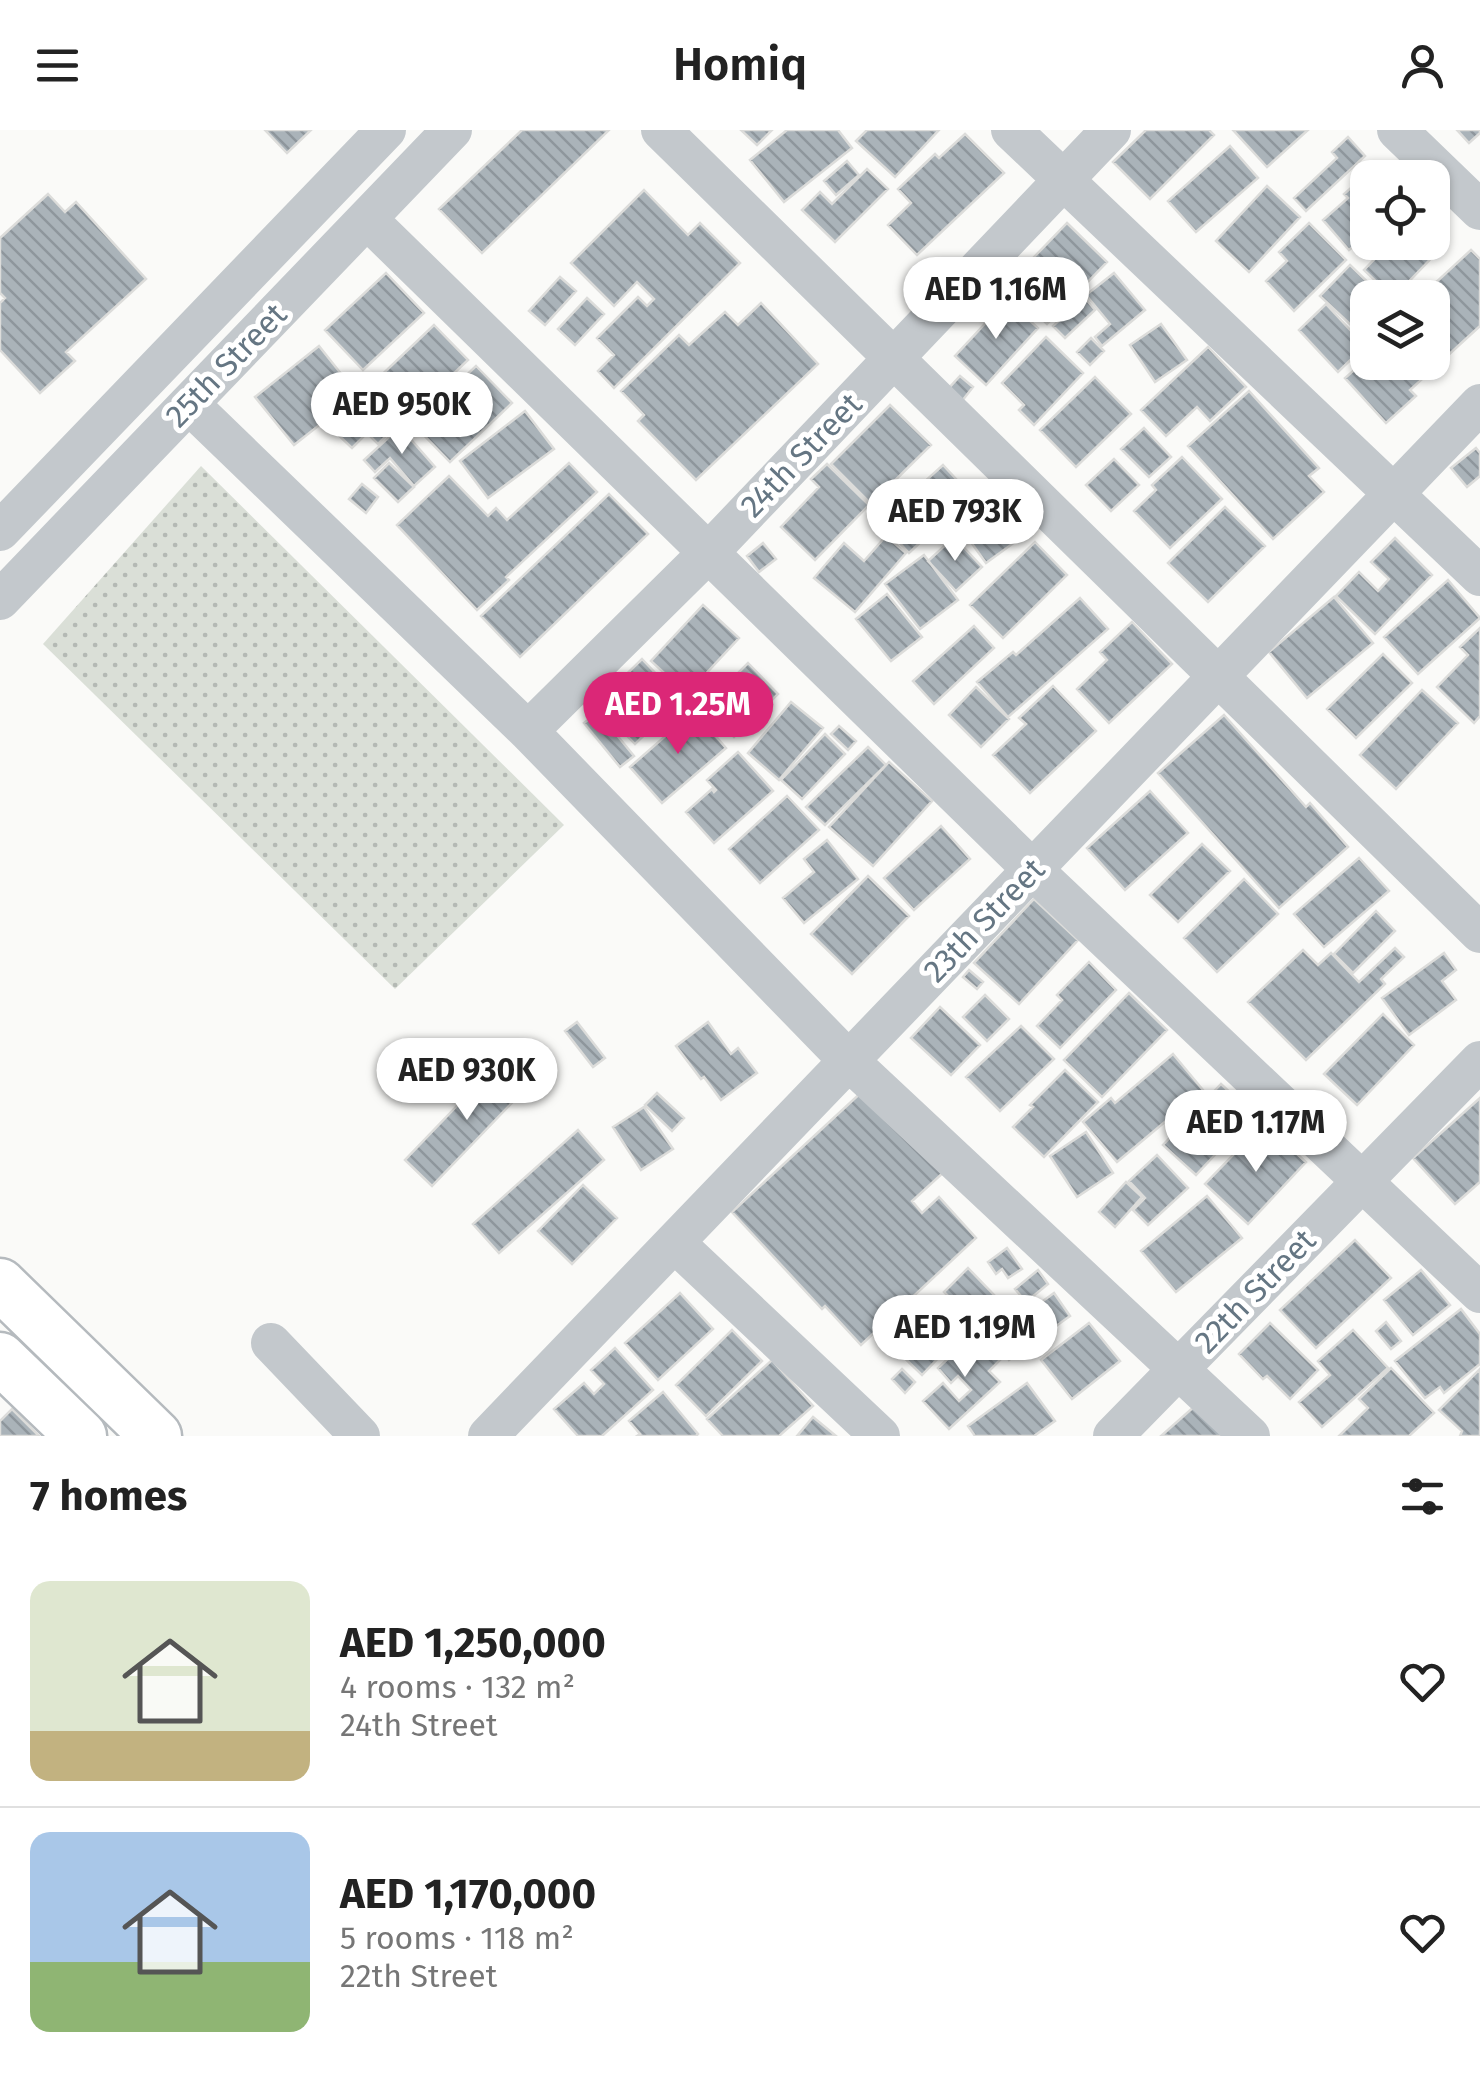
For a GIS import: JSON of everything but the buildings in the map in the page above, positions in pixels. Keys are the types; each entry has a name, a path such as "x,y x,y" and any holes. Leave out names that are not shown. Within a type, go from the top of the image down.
{"main road":[{"path":"0,1284 156,1436"},
{"path":"0,1358 81,1436"}],"street":[{"name":"25th Street","path":"0,531 386,130"},
{"name":"25th Street","path":"0,600 452,130"},
{"path":"661,130 1480,933"},
{"path":"1011,130 1480,576"},
{"name":"24th Street","path":"528,732 708,552 1111,130"},
{"path":"1397,130 1480,210"},
{"path":"367,219 1033,870 1480,1294"},
{"path":"189,404 528,732 849,1062 1250,1436"},
{"name":"23th Street","path":"497,1433 675,1242 1480,404"},
{"name":"22th Street","path":"1114,1436 1480,1061"},
{"path":"675,1242 880,1436"},
{"path":"270,1343 360,1436"}],"shaded area":[{"path":"201,466 564,825 395,989 43,644"}]}
